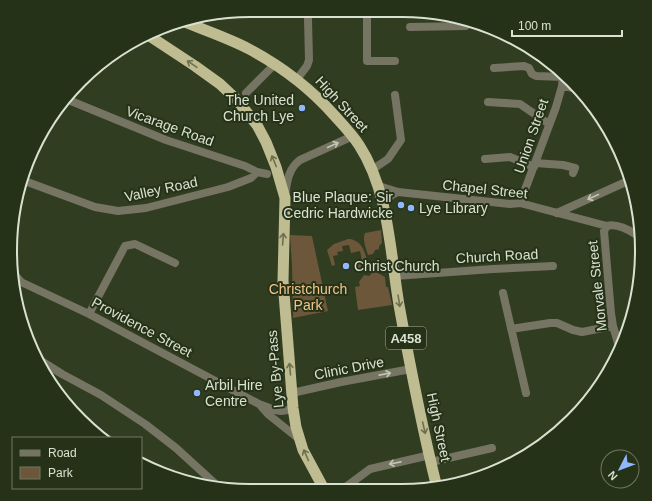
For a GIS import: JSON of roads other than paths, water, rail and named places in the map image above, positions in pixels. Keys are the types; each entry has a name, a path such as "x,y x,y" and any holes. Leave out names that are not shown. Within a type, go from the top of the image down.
{"highway":[{"name":"High Street","path":"191,25 248,48 297,79 353,136 373,169 383,204 411,369 435,482"},
{"name":"Lye By-Pass","path":"153,38 220,84 248,112 266,142 285,198 283,281 293,408 299,439 309,462 321,484"}],"street":[{"path":"367,17 367,61 395,61"},
{"path":"297,79 309,60 308,19"},
{"path":"410,27 466,26"},
{"path":"246,93 275,64"},
{"path":"494,68 524,66 529,68 532,74 536,76 556,76"},
{"name":"Union Street","path":"520,203 556,107 562,81"},
{"path":"562,86 569,87"},
{"path":"373,169 388,159 401,140 395,95"},
{"name":"Vicarage Road","path":"71,101 166,140 267,174"},
{"path":"488,102 520,104 549,124"},
{"path":"285,198 289,175 295,164 300,160 353,136"},
{"path":"485,159 510,157 535,166 563,165 575,168 573,173"},
{"name":"Valley Road","path":"27,182 95,207 118,211 146,208 228,187 251,178 258,172"},
{"path":"557,213 625,182"},
{"name":"Chapel Street","path":"379,186 398,192 510,204 520,203 607,226 612,225 628,230 635,235"},
{"path":"383,204 392,195 398,192"},
{"name":"Morvale Street","path":"607,226 604,231 613,326 617,340"},
{"path":"89,314 125,246 135,244 175,263"},
{"name":"Church Road","path":"395,276 493,268 553,266"},
{"name":"Providence Street","path":"19,279 21,282 89,314 259,404 284,412 293,408"},
{"path":"503,293 526,393"},
{"path":"511,329 550,323 582,332 613,326"},
{"path":"46,364 101,395 145,424 176,448 212,481"},
{"name":"Clinic Drive","path":"292,393 411,369"},
{"name":"Providence Street","path":"259,404 269,415 299,439"},
{"path":"350,484 370,469 380,466 492,448"}],"place":[{"name":"The United Church Lye","path":"302,108"},
{"name":"Blue Plaque: Sir Cedric Hardwicke","path":"401,205"},
{"name":"Lye Library","path":"411,208"},
{"name":"Christ Church","path":"346,266"},
{"name":"Arbil Hire Centre","path":"197,393"}],"park label":[{"name":"Christchurch Park","path":"308,298"}]}
